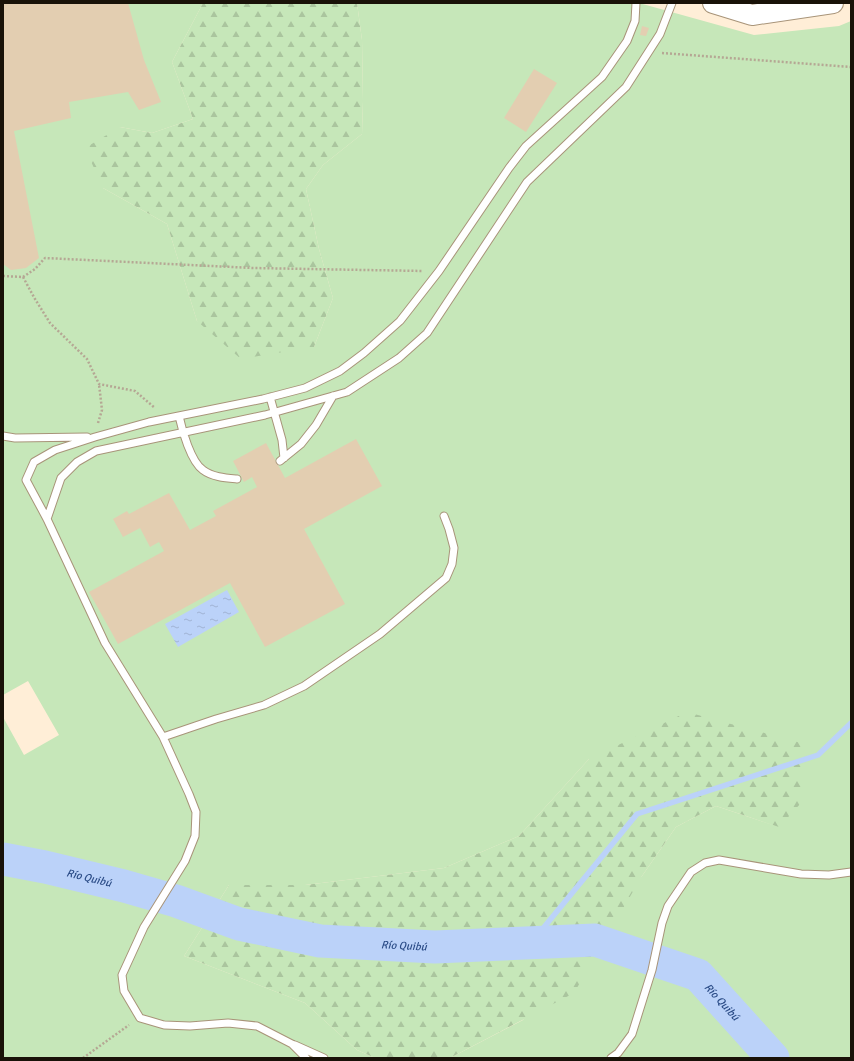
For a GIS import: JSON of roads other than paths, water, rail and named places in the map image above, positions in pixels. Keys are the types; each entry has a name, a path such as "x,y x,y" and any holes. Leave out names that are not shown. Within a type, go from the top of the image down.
{"main road":[{"path":"713,3 752,15 832,3"}],"lane":[{"path":"324,1058 257,1026 228,1023 190,1026 164,1025 140,1018 124,991 122,975 144,927 185,861 195,836 196,812 163,737 105,642 47,519 26,480 34,462 55,450 95,437 168,418 270,397 305,388 340,371 352,362 400,322 439,271 509,168 526,146 602,77 626,41 635,21 636,3"},
{"path":"47,519 61,478 77,462 96,451 274,413 348,392 399,358 427,333 527,182 626,87 660,34 672,3"},
{"path":"270,397 282,440 282,459 301,444 316,425 333,396"},
{"path":"179,416 183,432 192,455 202,470 219,477 237,479"},
{"path":"3,436 95,437"},
{"path":"163,737 264,705 304,686 380,634 446,578 452,564 454,548 444,516"},
{"path":"611,1058 618,1053 632,1034 652,970 662,923 668,906 691,872 705,863 719,860 801,874 829,875 851,872"},
{"path":"292,1044 306,1058"}],"water":[{"path":"227,590 239,612 178,647 165,624"}],"waterway":[{"path":"531,943 637,814 818,755 851,723"},
{"name":"Río Quibú","path":"3,859 45,867 124,886 176,901 239,924 320,941 435,947 595,940 698,975 773,1058"}]}
